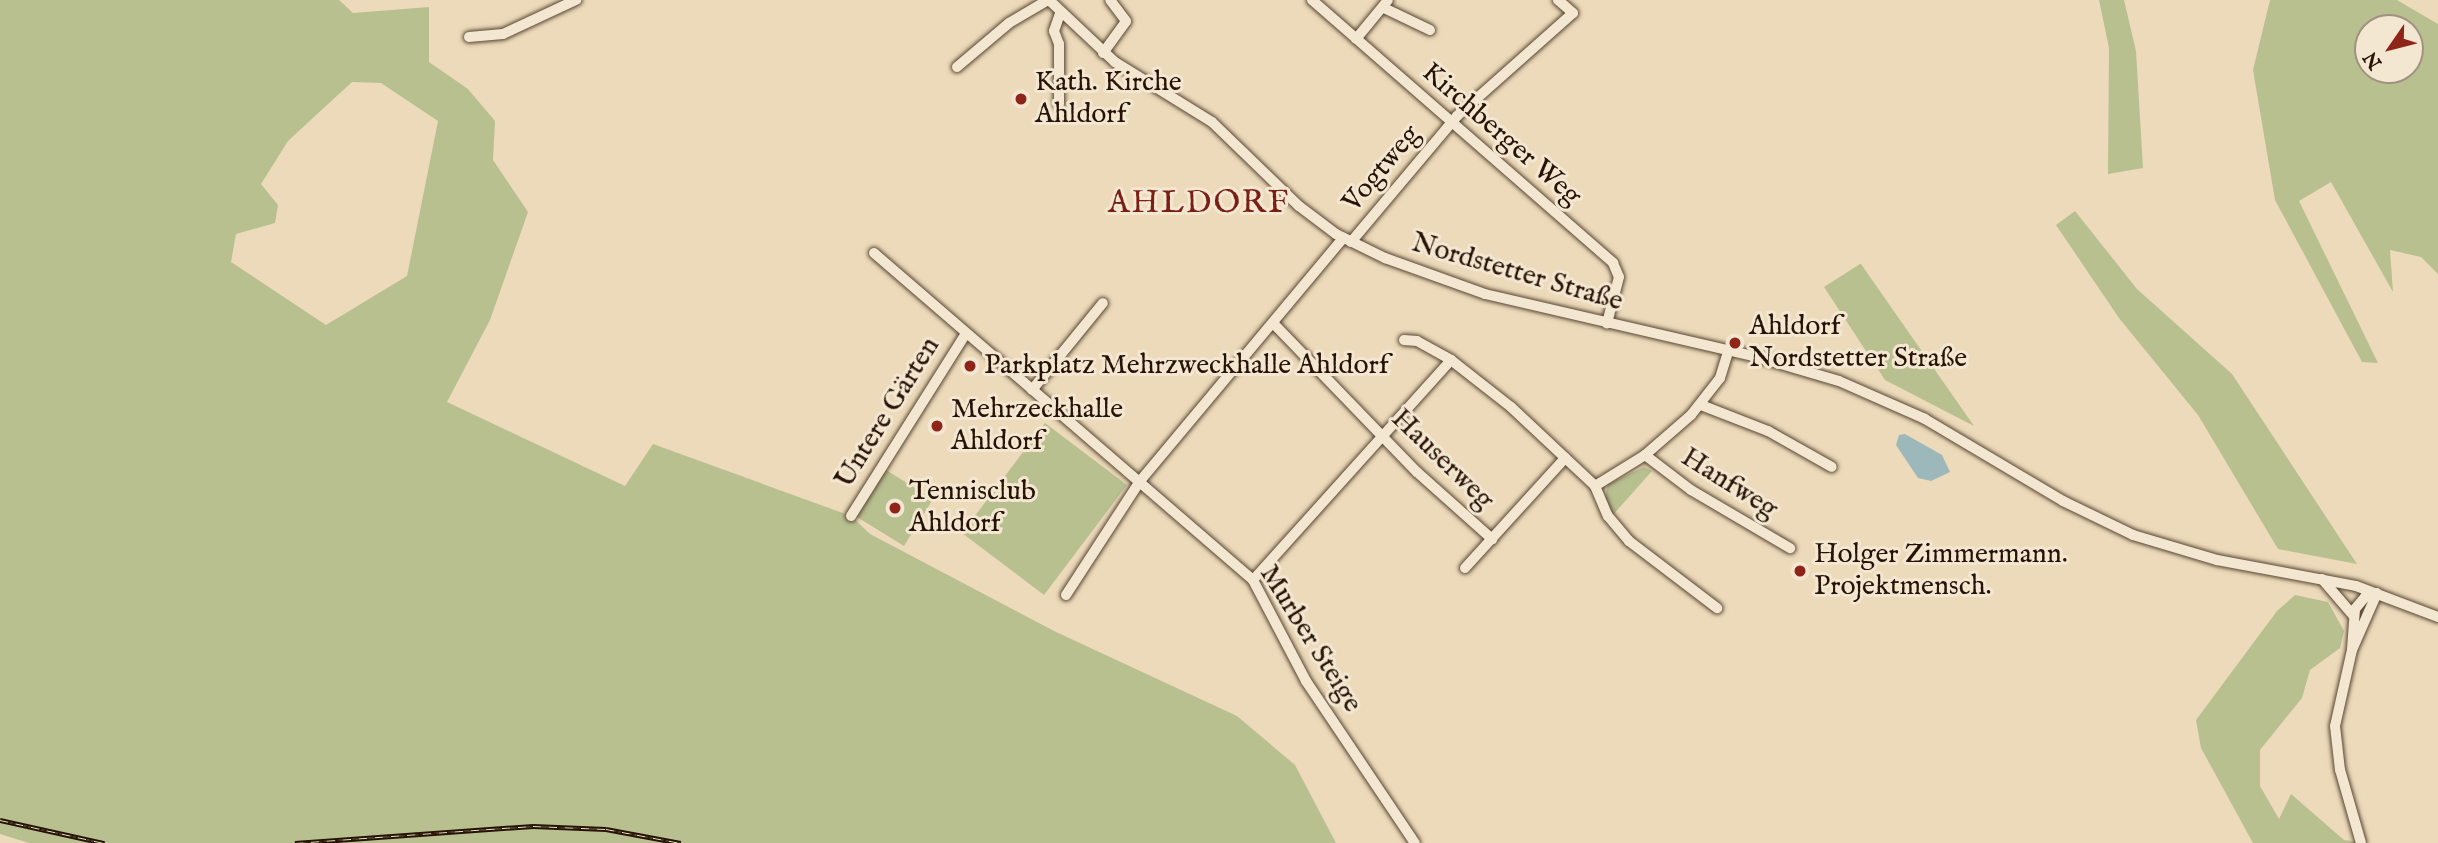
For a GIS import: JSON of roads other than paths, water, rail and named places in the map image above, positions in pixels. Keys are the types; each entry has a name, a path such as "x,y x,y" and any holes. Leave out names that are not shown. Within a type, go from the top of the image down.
{"street":[{"path":"469,37 503,34 576,0"},
{"path":"957,68 1009,23 1048,0"},
{"name":"Nordstetter Straße","path":"1048,0 1103,53 1212,122 1299,206 1347,240 1448,283 1728,352 1856,387 1942,428 2117,529 2217,560 2321,579 2377,593 2438,617"},
{"path":"1103,53 1126,22 1110,0"},
{"name":"Kirchberger Weg","path":"1312,0 1613,263 1619,277 1607,323"},
{"name":"Vogtweg","path":"1347,240 1451,122 1573,13 1558,0"},
{"path":"1356,39 1386,4 1430,30"},
{"path":"1059,104 1059,44 1054,31 1060,14"},
{"path":"1066,595 1140,481 1347,240"},
{"name":"Untere Gärten","path":"874,253 965,335 1140,481"},
{"path":"1032,390 1103,303"},
{"name":"Hauserweg","path":"1273,323 1382,436 1492,539"},
{"name":"Untere Gärten","path":"851,516 965,335"},
{"path":"1404,340 1417,341 1451,360 1595,486 1608,516 1629,541 1717,608"},
{"path":"1595,486 1646,455 1701,405 1720,379 1728,352"},
{"path":"1253,580 1451,360"},
{"path":"1701,405 1763,428 1832,467"},
{"name":"Hanfweg","path":"1646,455 1698,495 1790,548"},
{"path":"1465,568 1565,458"},
{"name":"Murber Steige","path":"1140,481 1253,580 1306,681 1415,843"},
{"path":"2321,579 2353,615"},
{"path":"2361,843 2340,770 2335,726 2352,650 2353,615 2365,597 2377,593"},
{"path":"2352,650 2377,593"}],"water":[{"path":"1905,434 1942,455 1950,472 1931,481 1918,478 1896,445 1899,435"}],"railway":[{"path":"0,820 104,843"},
{"path":"295,843 533,826 606,829 681,843"}],"place":[{"name":"Kath. Kirche Ahldorf","path":"1021,99"},
{"name":"Ahldorf Nordstetter Straße","path":"1735,343"},
{"name":"Parkplatz Mehrzweckhalle Ahldorf","path":"970,366"},
{"name":"Mehrzeckhalle Ahldorf","path":"937,426"},
{"name":"Tennisclub Ahldorf","path":"895,508"},
{"name":"Holger Zimmermann. Projektmensch.","path":"1800,571"}],"district":[{"name":"AHLDORF","path":"1199,204"}]}
